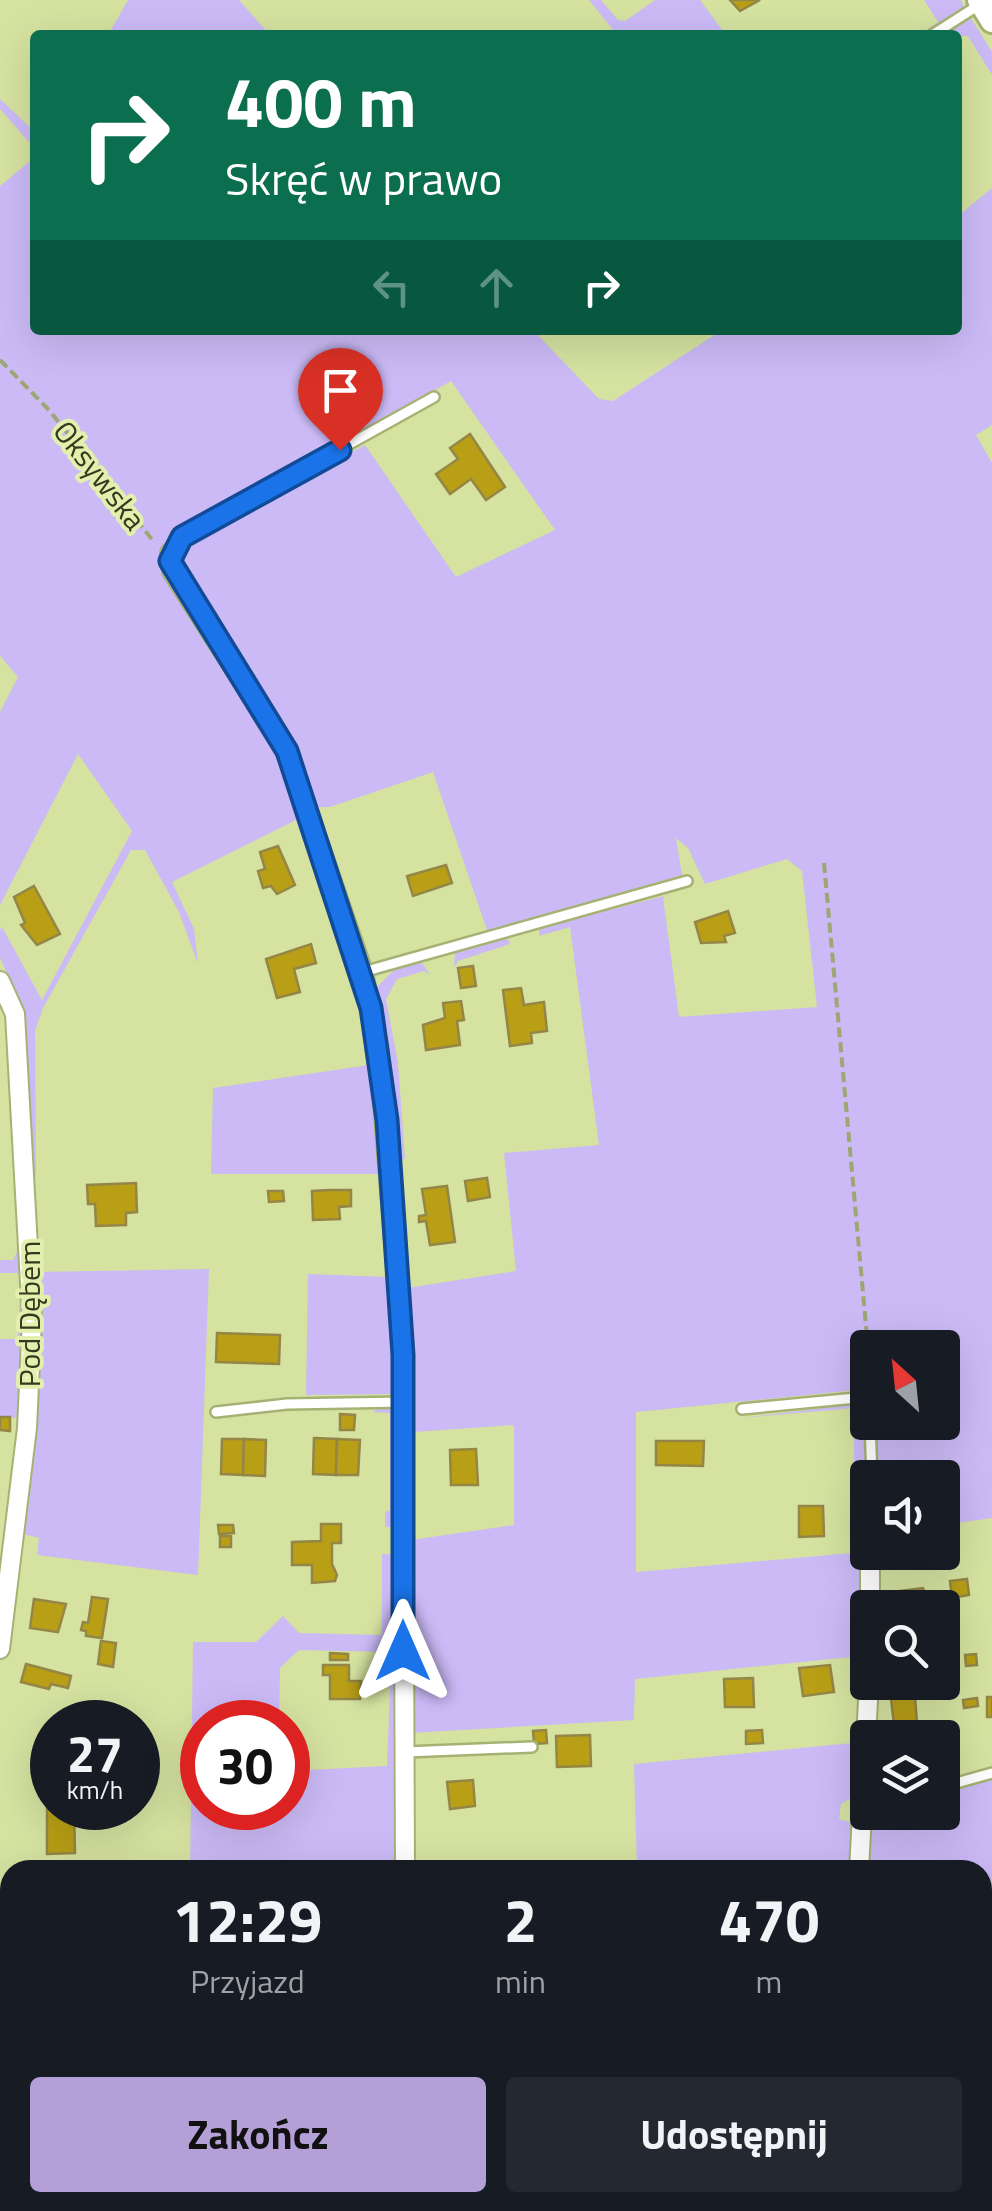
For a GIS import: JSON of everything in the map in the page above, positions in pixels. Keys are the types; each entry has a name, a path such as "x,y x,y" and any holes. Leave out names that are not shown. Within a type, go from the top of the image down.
{"street":[{"name":"Oksywska","path":"170,554 172,571 287,751 363,972 384,1090 404,1402 405,1860"},
{"name":"Pod Dębem","path":"0,981 15,1014 32,1320 28,1428 0,1650"},
{"path":"860,1860 863,1830"}],"lane":[{"path":"942,30 984,8"},
{"path":"170,554 182,537 434,398"},
{"path":"363,972 687,881"},
{"path":"742,1409 850,1399"},
{"path":"216,1412 287,1404 404,1402"},
{"path":"403,1752 532,1747"},
{"path":"960,1781 992,1773"}],"path":[{"name":"Oksywska","path":"0,360 49,410 152,542 170,554"},
{"path":"824,864 850,1111 867,1330"}],"shaded area":[{"path":"128,0 239,0 266,30 111,30"},
{"path":"589,0 601,0 618,20 625,21 655,0 700,0 722,30 613,30"},
{"path":"924,0 961,0 964,7 926,30 938,22"},
{"path":"971,18 992,52 992,75 968,36 962,36 962,30 950,30"},
{"path":"0,99 30,127 30,143 0,109"},
{"path":"30,161 30,335 538,335 599,399 613,401 714,335 962,335 962,213 992,188 992,425 976,435 992,463 992,1518 960,1523 960,1460 877,1460 876,1440 960,1440 960,1330 850,1330 850,1391 636,1412 636,1572 850,1553 850,1570 863,1570 863,1590 850,1590 850,1657 635,1679 634,1720 409,1733 411,1540 514,1525 514,1425 414,1432 407,1288 516,1271 504,1153 599,1145 570,927 539,936 539,928 672,894 663,897 679,1017 817,1007 802,871 787,859 705,884 688,848 676,838 682,875 488,933 433,772 330,807 316,807 279,721 180,574 181,551 193,536 365,445 456,577 555,530 451,381 164,545 163,557 270,727 311,831 303,840 296,820 172,882 194,929 198,964 179,912 145,850 131,850 43,1008 35,1031 36,1175 30,1175 12,985 0,958 0,930 2,927 42,1000 132,831 78,754 0,905 0,712 18,677 0,656 0,186"},
{"path":"507,937 510,944 458,961 454,967 455,951"},
{"path":"422,963 430,975 424,971 397,979 386,999 398,1063 405,1159 395,1160 376,988 396,968"},
{"path":"356,990 361,990 372,1041 387,1180 380,1183 378,1174 211,1174 213,1088 369,1065"},
{"path":"14,1131 25,1309 19,1314 20,1273 0,1273 0,1260 13,1260 18,1250"},
{"path":"383,1213 387,1215 399,1394 306,1395 308,1274 388,1277"},
{"path":"209,1269 198,1575 37,1555 39,1538 20,1533 36,1272"},
{"path":"18,1322 26,1329 21,1418 0,1417 0,1339 18,1339"},
{"path":"850,1405 850,1408 741,1418"},
{"path":"390,1409 396,1415 400,1527 385,1527 385,1512 390,1511 390,1413 373,1412"},
{"path":"854,1440 866,1440 866,1460 854,1460"},
{"path":"382,1554 399,1554 397,1659 390,1659 389,1652 299,1650 280,1668 279,1700 192,1700 193,1642 256,1642 283,1616 299,1633 382,1635"},
{"path":"381,1679 397,1684 396,1860 190,1860 191,1830 310,1830 310,1770 387,1766 390,1688"},
{"path":"850,1743 850,1799 841,1804 839,1819 850,1822 853,1830 854,1860 637,1860 634,1764"},
{"path":"992,1777 992,1860 866,1860 869,1830 960,1830 960,1786"}],"building":[{"path":"730,0 760,0 740,11"},
{"path":"470,434 505,487 486,500 471,479 450,494 436,474 458,459 450,448"},
{"path":"278,846 295,885 277,894 271,886 263,888 258,871 265,869 260,852"},
{"path":"446,865 452,883 413,896 407,876"},
{"path":"34,886 60,934 37,945 21,925 25,923 14,897"},
{"path":"728,911 735,933 724,936 726,942 701,943 695,922"},
{"path":"311,944 316,963 294,969 300,992 277,998 266,959"},
{"path":"473,966 476,986 461,988 458,968"},
{"path":"521,988 524,1005 544,1002 547,1031 531,1033 532,1043 510,1046 503,990"},
{"path":"461,1001 464,1020 457,1021 460,1045 426,1050 423,1025 445,1018 443,1003"},
{"path":"487,1178 490,1197 468,1201 465,1181"},
{"path":"136,1183 137,1212 126,1213 126,1225 96,1226 95,1204 88,1204 87,1185"},
{"path":"447,1186 455,1242 430,1245 426,1221 419,1222 419,1216 426,1215 422,1189"},
{"path":"351,1190 351,1206 339,1207 340,1219 313,1220 312,1191"},
{"path":"268,1191 283,1191 284,1201 269,1202"},
{"path":"217,1333 280,1335 279,1364 216,1362"},
{"path":"340,1414 355,1415 354,1430 340,1430"},
{"path":"0,1417 10,1417 10,1431 0,1430"},
{"path":"314,1438 337,1439 336,1475 313,1474"},
{"path":"222,1439 244,1439 243,1475 221,1474"},
{"path":"244,1439 266,1440 265,1476 243,1475"},
{"path":"337,1439 360,1440 358,1475 336,1475"},
{"path":"656,1441 704,1441 703,1466 656,1465"},
{"path":"476,1449 478,1485 451,1485 450,1450"},
{"path":"799,1506 823,1506 824,1536 799,1537"},
{"path":"321,1524 341,1524 341,1543 332,1543 332,1564 337,1575 335,1581 312,1583 312,1565 292,1565 292,1542 321,1541"},
{"path":"218,1525 233,1525 234,1533 219,1534"},
{"path":"220,1536 231,1536 231,1547 220,1547"},
{"path":"967,1579 969,1595 960,1597 960,1590 951,1590 950,1581"},
{"path":"92,1597 108,1599 102,1638 86,1636 86,1631 81,1630 83,1622 88,1623"},
{"path":"34,1599 66,1604 58,1632 30,1628"},
{"path":"101,1641 116,1643 113,1667 98,1664"},
{"path":"330,1653 348,1654 348,1660 330,1660"},
{"path":"976,1654 977,1665 966,1666 965,1655"},
{"path":"26,1664 71,1676 68,1688 51,1684 49,1689 21,1682"},
{"path":"323,1665 349,1665 349,1681 361,1681 360,1699 330,1699 330,1675 323,1675"},
{"path":"830,1665 834,1692 803,1696 799,1668"},
{"path":"753,1678 754,1707 725,1707 724,1679"},
{"path":"987,1697 992,1697 992,1717 987,1717"},
{"path":"977,1698 978,1706 964,1708 963,1700"},
{"path":"891,1700 915,1700 917,1720 894,1720"},
{"path":"546,1730 547,1743 534,1744 533,1731"},
{"path":"762,1730 763,1743 746,1744 746,1731"},
{"path":"590,1735 591,1766 557,1767 556,1736"},
{"path":"473,1780 475,1806 450,1809 447,1782"},
{"path":"47,1830 74,1830 75,1853 47,1854"}],"route":[{"path":"340,450 182,537 174,544 170,561 172,571 287,751 363,972 371,1008 387,1120 403,1355 403,1651"}]}
